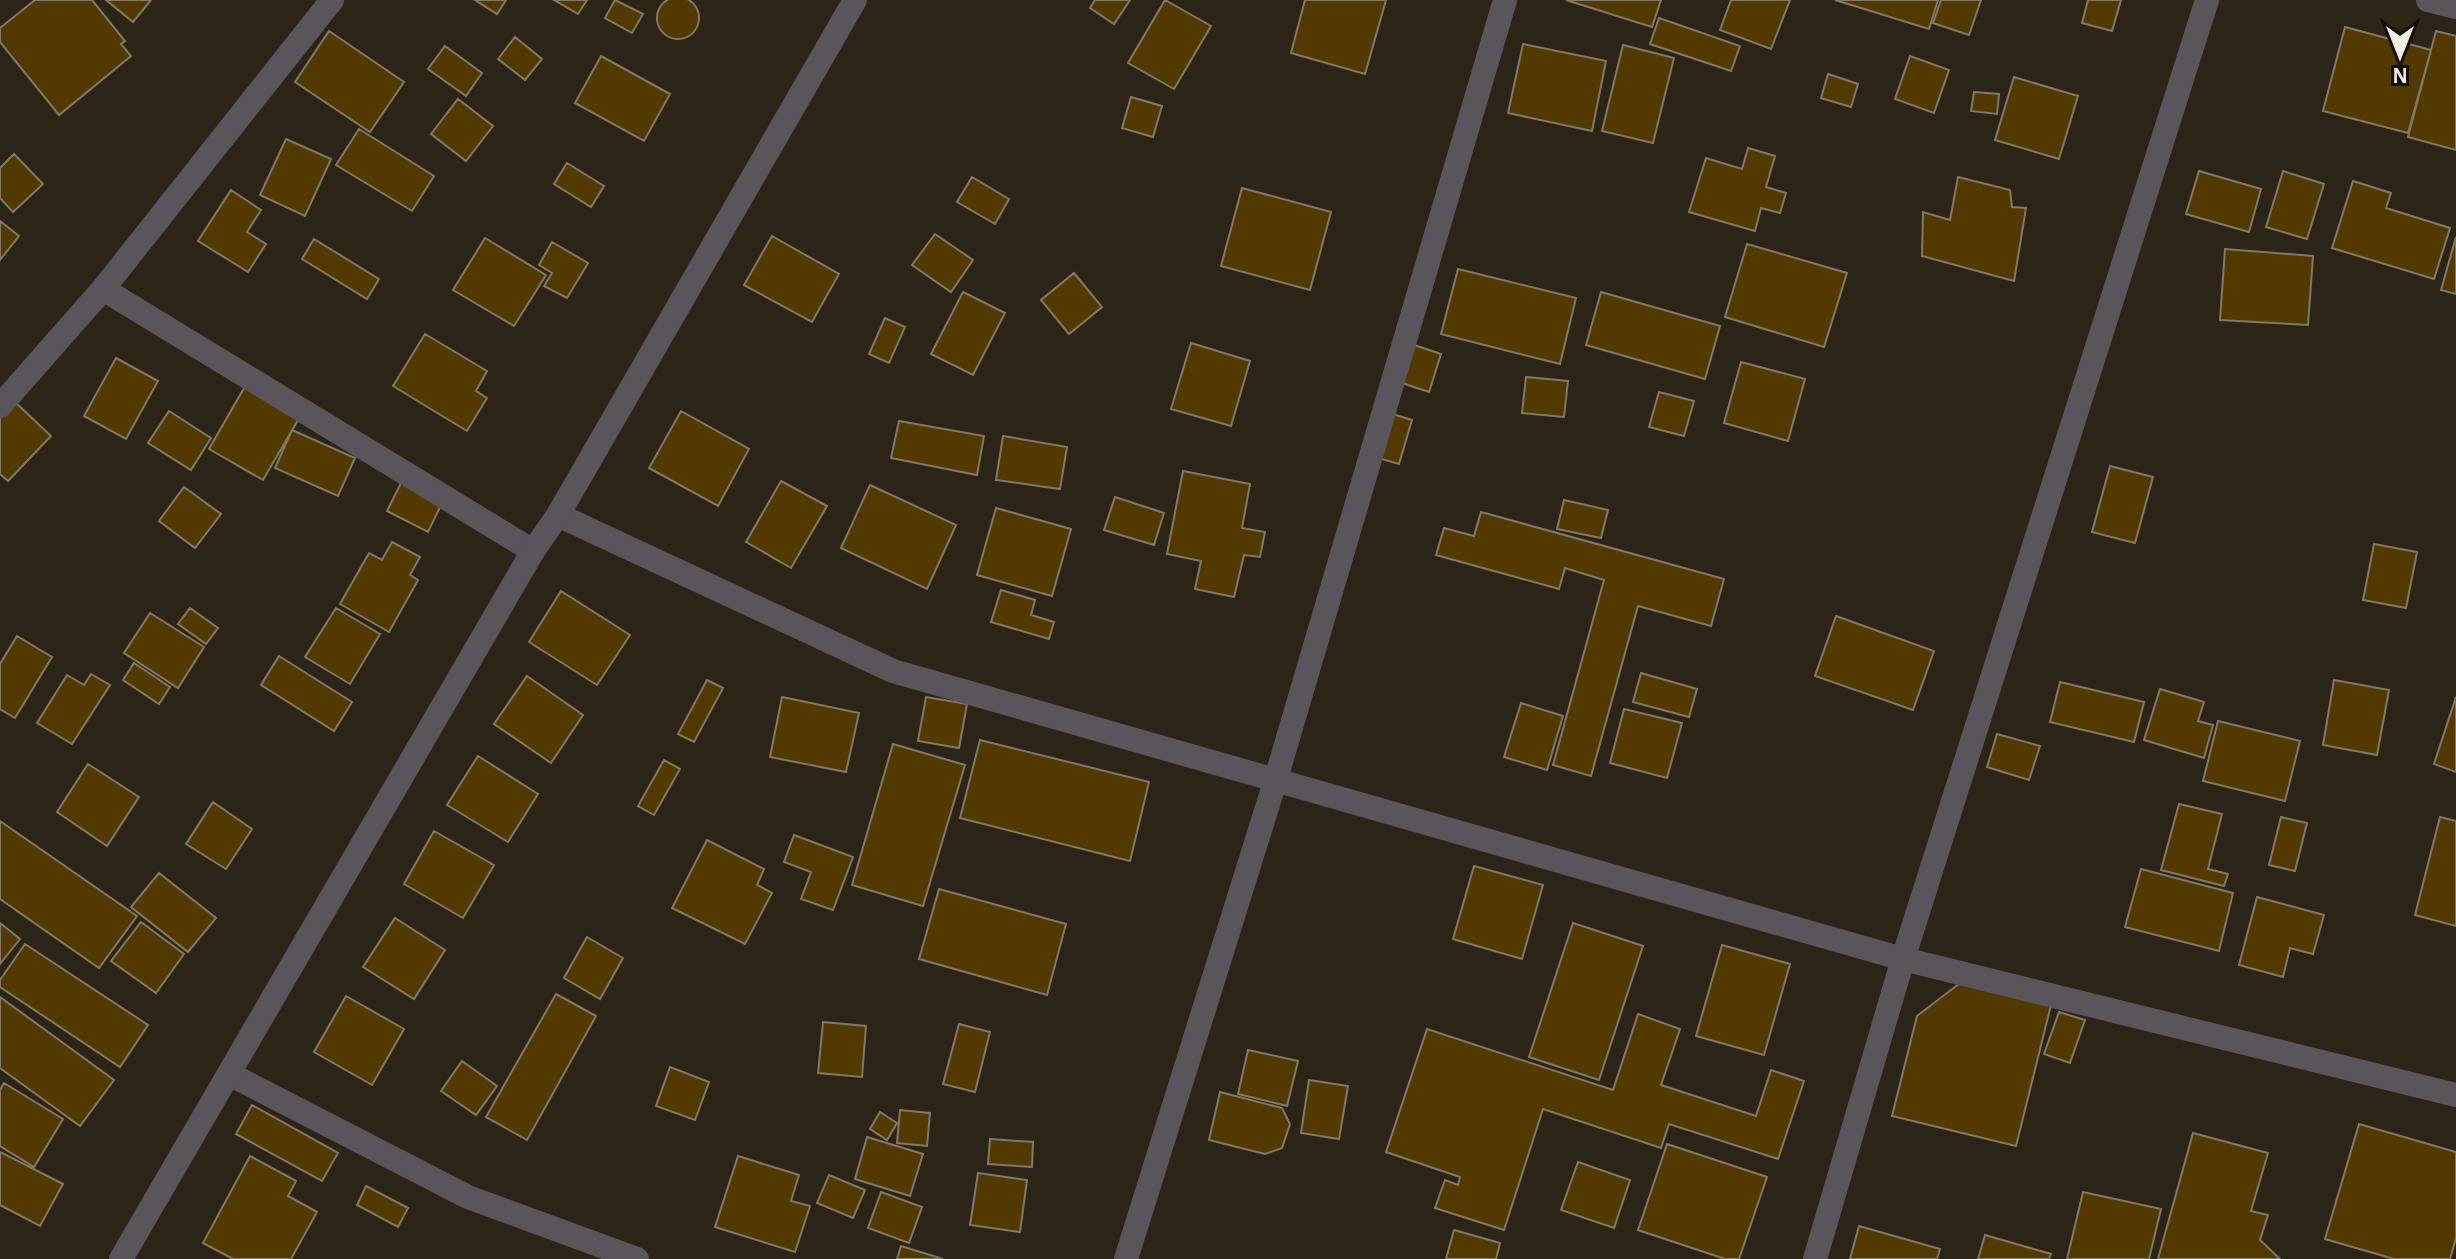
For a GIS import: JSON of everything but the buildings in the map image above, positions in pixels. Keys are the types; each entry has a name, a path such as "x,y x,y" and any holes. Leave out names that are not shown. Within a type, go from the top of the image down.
{"street":[{"path":"0,406 103,289 332,0"},
{"path":"121,1259 231,1075 533,551 558,515 855,0"},
{"path":"1126,1259 1275,782 1505,0"},
{"path":"1815,1259 1903,959 2207,0"},
{"path":"2428,0 2456,7"},
{"path":"103,289 533,551"},
{"path":"558,515 893,671 1903,959 2456,1095"},
{"path":"231,1075 468,1197 637,1259"}]}
